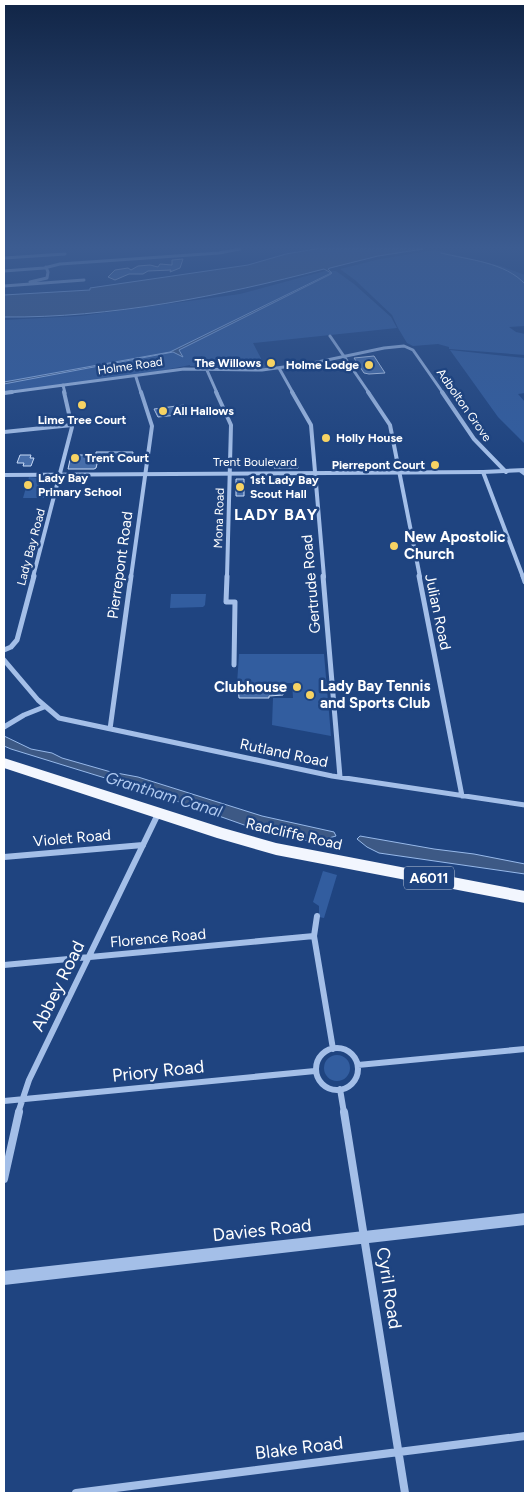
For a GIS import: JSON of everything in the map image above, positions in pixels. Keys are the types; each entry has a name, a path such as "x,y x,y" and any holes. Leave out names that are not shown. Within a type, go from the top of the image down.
{"highway":[{"name":"Radcliffe Road","path":"4,763 158,814 276,850 525,898"}],"street":[{"name":"Julian Road","path":"330,336 390,425 462,796"},
{"name":"Holme Road","path":"4,393 178,369 250,370 278,368 384,348 408,347"},
{"name":"Adbolton Grove","path":"408,347 413,350 474,439 506,472"},
{"name":"Mona Road","path":"206,368 231,425 226,602 235,602 234,665"},
{"name":"Gertrude Road","path":"278,368 311,425 340,777"},
{"name":"Pierrepont Road","path":"110,729 152,426 136,376"},
{"name":"Lady Bay Road","path":"4,650 12,647 17,640 72,425 63,385"},
{"path":"4,432 72,425"},
{"path":"484,472 525,582"},
{"name":"Trent Boulevard","path":"4,475 524,472"},
{"name":"Rutland Road","path":"4,660 44,707 52,715 59,718 340,777 525,805"},
{"path":"4,727 24,715 44,707"},
{"name":"Abbey Road","path":"4,1179 16,1120 29,1080 158,814"},
{"name":"Violet Road","path":"4,857 143,845"},
{"path":"317,916 314,936 333,1049"},
{"name":"Florence Road","path":"4,965 314,936"},
{"path":"333,1049 346,1051 351,1054 358,1065 355,1080 351,1084 340,1088 324,1084 315,1071 315,1065 321,1054 333,1049"},
{"path":"358,1065 525,1049"},
{"name":"Priory Road","path":"4,1101 315,1071"},
{"name":"Cyril Road","path":"340,1088 405,1493"},
{"name":"Davies Road","path":"4,1278 525,1219"},
{"name":"Blake Road","path":"76,1493 525,1436"}],"shaded area":[{"path":"392,319 397,328 253,343 266,368 190,365 135,376 4,392 4,320"},
{"path":"394,319 525,319 525,326 509,327 516,332 525,334 525,355 449,349 449,347 438,344 413,346 407,343"},
{"path":"450,350 525,358 525,393 518,394 525,402 525,444 498,417"},
{"path":"29,477 49,479 48,481 39,481 37,485 41,486 39,490 51,490 49,498 23,498"},
{"path":"171,594 206,594 205,605 203,607 170,608"},
{"name":"Lady Bay Tennis and Sports Club","path":"239,654 324,654 331,736 272,725 273,698 293,698 292,683 237,684"},
{"path":"323,871 337,875 324,918 319,917 319,906 313,902"},
{"path":"337,1055 347,1058 350,1068 347,1078 337,1081 327,1078 324,1068 327,1058"}],"water":[{"path":"238,319 241,319 179,350 183,357 173,352 4,384 4,382 170,352"},
{"name":"Grantham Canal","path":"4,736 31,749 52,753 62,758 111,772 138,777 262,816 334,832 336,836 314,842 261,831 157,794 11,749 4,746"},
{"path":"360,836 525,864 525,874 379,853 357,839"}],"building":[{"name":"Holme Lodge","path":"374,356 385,373 364,373 354,358"},
{"name":"All Hallows","path":"184,405 187,414 158,417 154,409"},
{"path":"96,452 133,452 132,459 98,460 94,469 68,469 71,455 96,455"},
{"path":"20,455 31,455 30,458 34,458 31,466 23,466 24,463 17,463"},
{"path":"274,462 297,462 298,468 274,468"},
{"name":"1st Lady Bay Scout Hall","path":"236,479 244,479 244,496 236,496"},
{"path":"268,685 269,687 283,687 283,695 269,696 269,698 239,698 238,686"}],"place":[{"name":"The Willows","path":"271,363"},
{"name":"Holme Lodge","path":"369,365"},
{"name":"Lime Tree Court","path":"82,405"},
{"name":"All Hallows","path":"163,411"},
{"name":"Holly House","path":"326,438"},
{"name":"Trent Court","path":"75,458"},
{"name":"Pierrepont Court","path":"435,465"},
{"name":"Lady Bay Primary School","path":"28,485"},
{"name":"1st Lady Bay Scout Hall","path":"240,487"},
{"name":"New Apostolic Church","path":"394,546"},
{"name":"Clubhouse","path":"297,687"},
{"name":"Lady Bay Tennis and Sports Club","path":"310,695"}],"district":[{"name":"LADY BAY","path":"276,514"}]}
